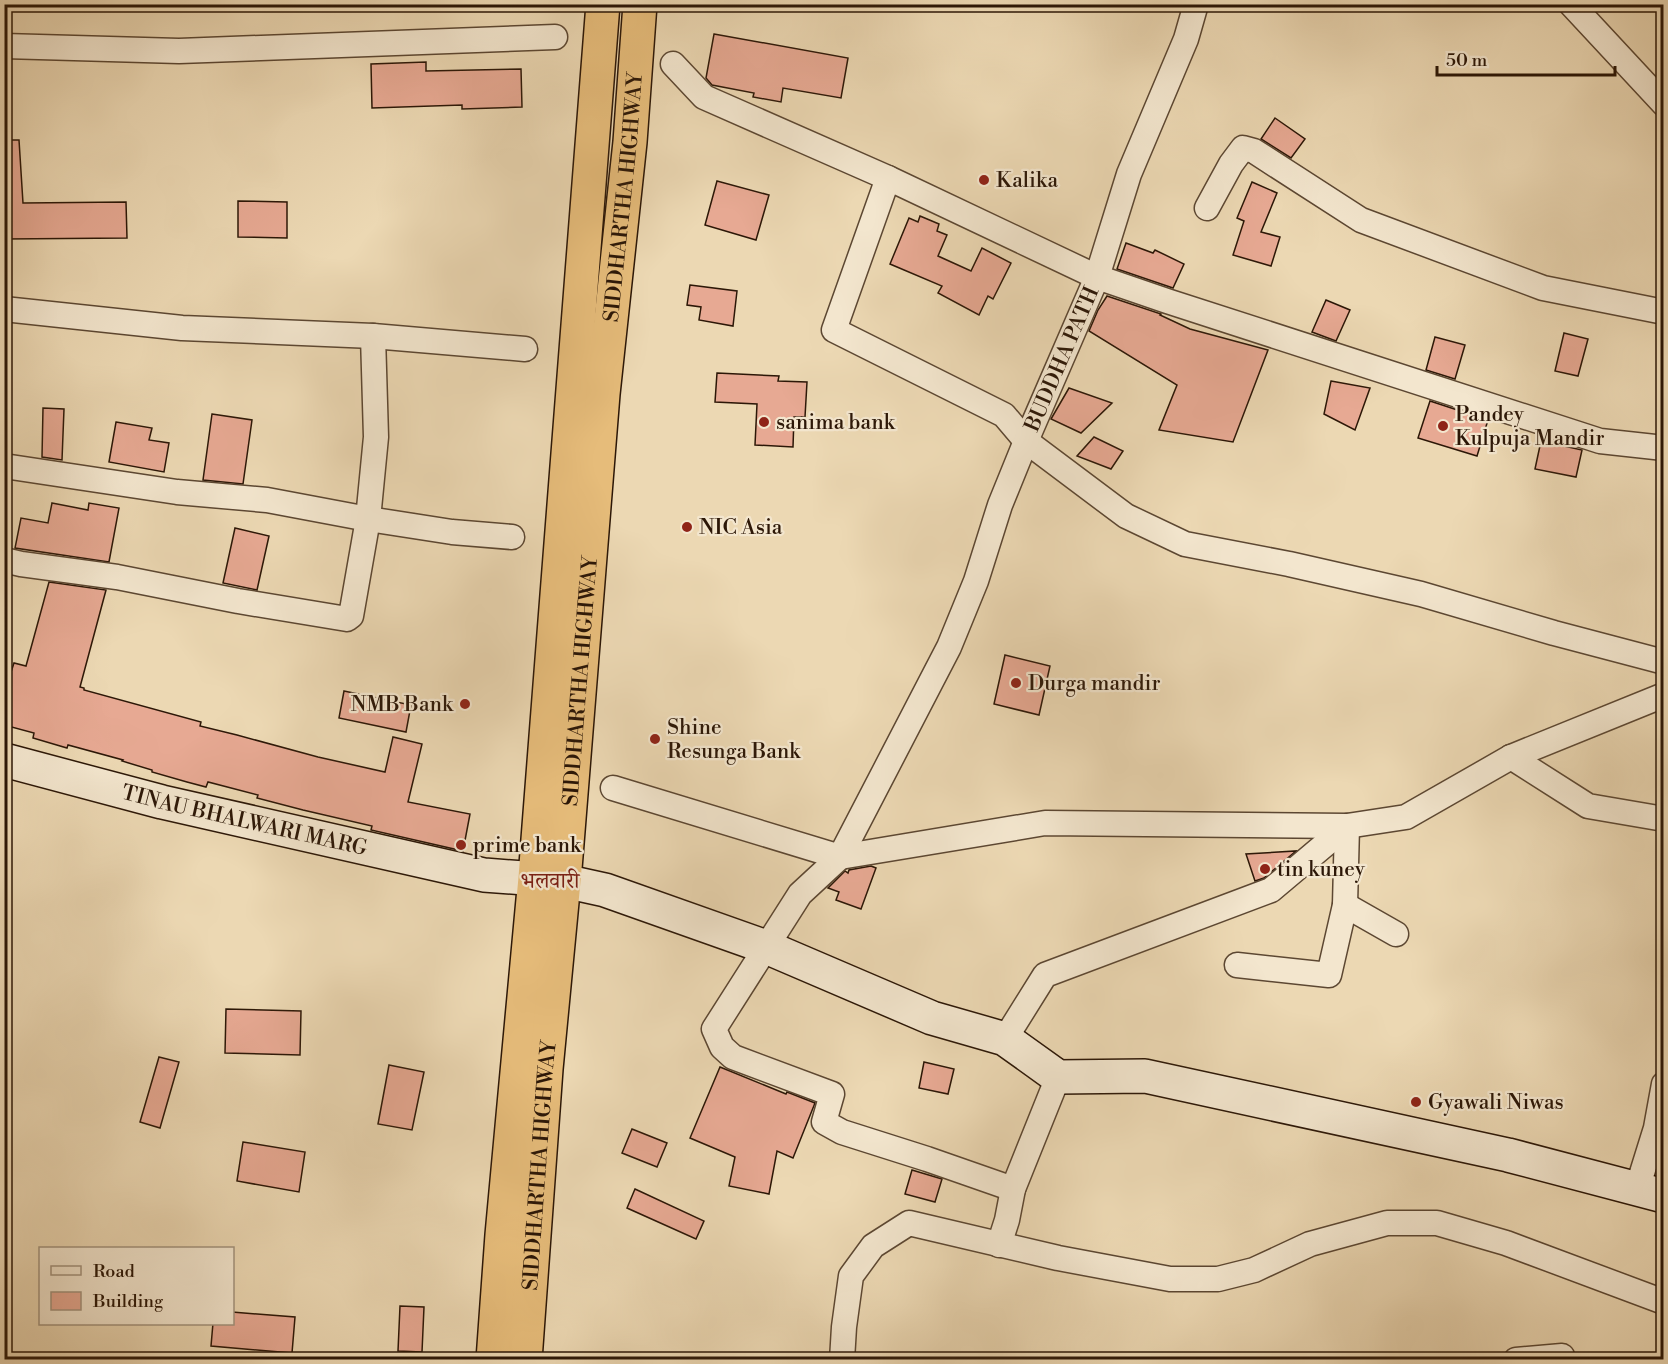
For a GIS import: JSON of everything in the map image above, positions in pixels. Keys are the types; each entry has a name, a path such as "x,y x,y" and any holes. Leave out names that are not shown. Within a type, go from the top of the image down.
{"highway":[{"name":"SIDDHARTHA HIGHWAY","path":"525,1359 546,1069 550,880 603,4"},
{"name":"SIDDHARTHA HIGHWAY","path":"493,1359 503,1224 550,880 603,394 630,142 640,4"}],"street":[{"name":"BUDDHA PATH","path":"840,857 949,647 976,581 1000,505 1097,277 1129,174 1186,39 1196,4"},
{"path":"1571,4 1664,104"},
{"path":"4,46 179,51 555,37"},
{"path":"673,64 705,97 888,178 1097,277 1600,441 1664,448"},
{"path":"1207,208 1231,164 1243,148 1254,152 1360,220 1543,288 1664,312"},
{"path":"888,178 834,330 1004,416 1026,441 1126,516 1185,544 1289,564 1421,594 1664,662"},
{"path":"4,309 182,328 373,336 525,349"},
{"path":"4,560 117,577 238,602 347,619 351,616 368,519 376,437 373,336"},
{"path":"4,466 177,492 267,500 452,532 512,537"},
{"path":"613,788 840,857 1045,823 1347,826 1406,817 1512,757 1664,695"},
{"path":"1512,757 1588,806 1664,819"},
{"name":"TINAU BHALWARI MARG","path":"4,760 162,802 484,875 550,880 605,890 766,947 932,1017 1005,1039 1058,1077"},
{"path":"1237,965 1329,975 1345,905 1347,826"},
{"path":"1005,1039 1045,975 1271,890 1347,826"},
{"path":"840,857 800,894 714,1029 722,1047 733,1057 832,1094 824,1122 842,1132 1013,1188"},
{"path":"1345,905 1396,934"},
{"path":"999,1245 1007,1220 1013,1188 1058,1077 1145,1076 1508,1155 1650,1193 1656,1128 1664,1084"},
{"path":"842,1359 850,1276 873,1246 909,1223 1058,1258 1170,1279 1218,1279 1254,1270 1310,1244 1387,1223 1437,1223 1515,1246 1664,1302"},
{"path":"1516,1359 1562,1356"}],"building":[{"path":"714,34 848,58 841,98 783,88 781,102 753,97 754,93 712,85 706,78"},
{"path":"426,62 426,71 521,69 522,107 462,109 462,105 372,108 371,64"},
{"path":"1275,118 1305,139 1291,158 1261,139"},
{"path":"4,140 19,140 23,203 126,202 127,238 4,239"},
{"path":"717,181 769,195 756,240 705,225"},
{"path":"1252,182 1277,193 1261,232 1280,237 1271,266 1233,255 1244,221 1237,218"},
{"path":"238,201 287,202 287,238 238,237"},
{"path":"920,216 939,224 937,231 947,235 938,256 971,271 982,248 1011,263 993,299 988,296 979,315 938,293 942,286 890,264 909,218 918,222"},
{"path":"1126,243 1153,253 1155,250 1184,264 1173,288 1117,269"},
{"path":"690,285 737,291 733,326 699,320 701,307 687,305"},
{"path":"1107,296 1161,314 1190,329 1268,350 1233,442 1159,430 1177,385 1089,331"},
{"path":"1326,300 1350,310 1336,341 1312,332"},
{"path":"1564,333 1588,339 1578,376 1555,371"},
{"path":"1435,337 1465,345 1455,379 1426,370"},
{"path":"717,373 779,376 778,381 807,382 805,417 794,417 793,447 755,445 757,404 715,402"},
{"path":"1331,381 1370,388 1355,430 1324,414"},
{"path":"1069,388 1112,403 1081,433 1051,419"},
{"path":"1430,401 1488,420 1477,456 1418,438"},
{"path":"43,408 64,409 62,460 42,457"},
{"path":"212,414 252,420 243,484 203,480"},
{"path":"116,422 152,428 149,440 169,443 164,472 109,462"},
{"path":"1094,437 1123,451 1111,469 1077,456"},
{"path":"1541,441 1582,450 1576,477 1535,469"},
{"path":"52,503 88,510 89,503 119,508 109,562 15,548 21,518 48,523"},
{"path":"235,528 269,536 257,590 223,583"},
{"path":"49,582 106,590 80,687 84,690 201,722 200,726 385,772 393,737 422,744 408,802 470,814 463,851 371,830 372,826 257,798 258,795 208,782 206,787 187,782 152,772 152,770 123,760 33,738 34,733 4,725 4,670 11,672 14,663 26,666"},
{"path":"1005,655 1050,666 1039,715 994,704"},
{"path":"344,691 411,705 406,732 339,718"},
{"name":"tin kuney","path":"1296,851 1264,878 1255,881 1246,854"},
{"path":"871,866 876,868 861,909 836,900 839,892 828,888 845,871 848,873 849,870"},
{"path":"226,1009 301,1011 300,1055 225,1053"},
{"path":"159,1057 179,1062 160,1128 140,1122"},
{"path":"924,1062 954,1069 948,1094 919,1088"},
{"path":"389,1065 424,1072 412,1130 378,1124"},
{"path":"720,1067 786,1094 787,1092 815,1103 793,1158 777,1151 769,1194 729,1186 735,1157 690,1138"},
{"path":"632,1129 667,1143 657,1167 622,1153"},
{"path":"243,1142 305,1152 299,1192 237,1181"},
{"path":"912,1170 942,1179 935,1202 905,1194"},
{"path":"635,1189 704,1221 696,1239 627,1208"},
{"path":"400,1306 424,1307 422,1352 398,1351"},
{"path":"234,1312 295,1317 292,1353 211,1346 213,1325 234,1325"}],"place":[{"name":"Kalika","path":"984,180"},
{"name":"sanima bank","path":"764,422"},
{"name":"Pandey Kulpuja Mandir","path":"1443,426"},
{"name":"NIC Asia","path":"687,527"},
{"name":"Durga mandir","path":"1016,683"},
{"name":"NMB Bank","path":"465,704"},
{"name":"Shine Resunga Bank","path":"655,739"},
{"name":"prime bank","path":"461,845"},
{"name":"tin kuney","path":"1265,869"},
{"name":"Gyawali Niwas","path":"1416,1102"}],"district":[{"name":"भलवारी","path":"550,880"}]}
